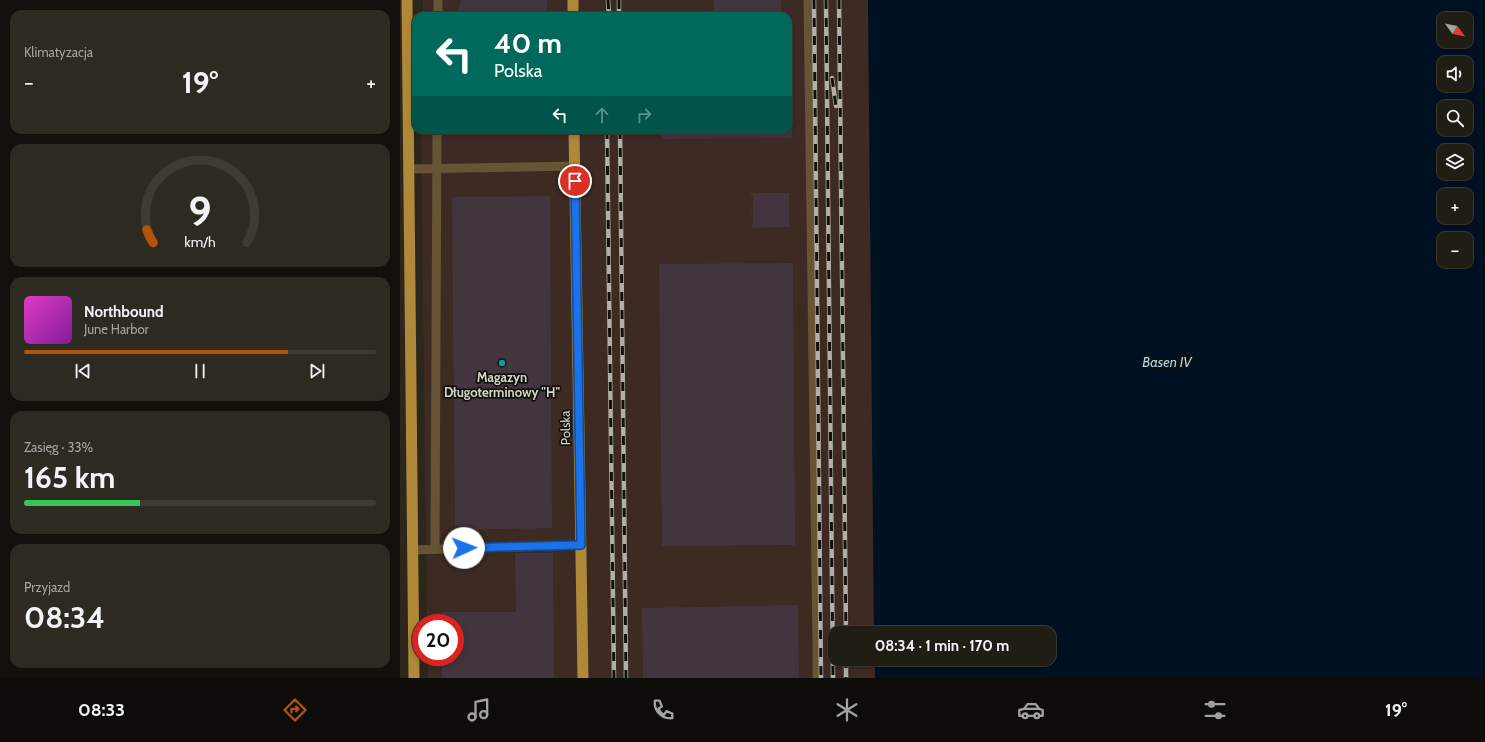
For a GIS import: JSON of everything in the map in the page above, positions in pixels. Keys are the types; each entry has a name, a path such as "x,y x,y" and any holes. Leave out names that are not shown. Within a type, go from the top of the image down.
{"highway":[{"path":"407,0 414,678"},
{"path":"573,0 573,12"},
{"name":"Polska","path":"574,134 583,678"}],"lane":[{"path":"438,0 438,12"},
{"path":"808,0 817,678"},
{"path":"435,549 437,134"},
{"path":"408,169 575,166"},
{"path":"412,550 581,545"}],"shaded area":[{"path":"423,0 868,0 874,626 828,626 828,666 875,666 875,678 428,678 427,666 464,666 464,614 427,614 421,134 792,134 792,12 423,12"}],"water":[{"name":"Basen IV","path":"868,0 1485,0 1485,678 875,678 875,666 1056,666 1056,626 874,626"}],"building":[{"path":"461,0 547,0 547,12 458,12"},
{"path":"714,0 781,0 781,12 714,12"},
{"path":"661,134 792,134 792,138 662,139"},
{"path":"751,193 789,193 789,227 752,228 753,211 751,211 751,209 753,209 753,196 751,196"},
{"name":"Magazyn Długoterminowy \"H\"","path":"550,196 552,528 455,530 452,197"},
{"path":"793,263 795,545 662,546 659,264"},
{"path":"515,553 553,553 554,678 442,678 442,666 464,666 464,614 442,614 442,612 516,612"},
{"path":"798,605 799,678 643,678 642,608"}],"railway":[{"path":"608,0 609,12"},
{"path":"619,0 619,12"},
{"path":"814,0 821,678"},
{"path":"826,0 833,678"},
{"path":"839,0 846,626"},
{"path":"832,78 836,106"},
{"path":"607,134 614,678"},
{"path":"620,134 626,678"},
{"path":"846,666 846,678"}],"place":[{"name":"Magazyn Długoterminowy \"H\"","path":"502,363"}],"route":[{"path":"464,548 581,545 575,181"}]}
